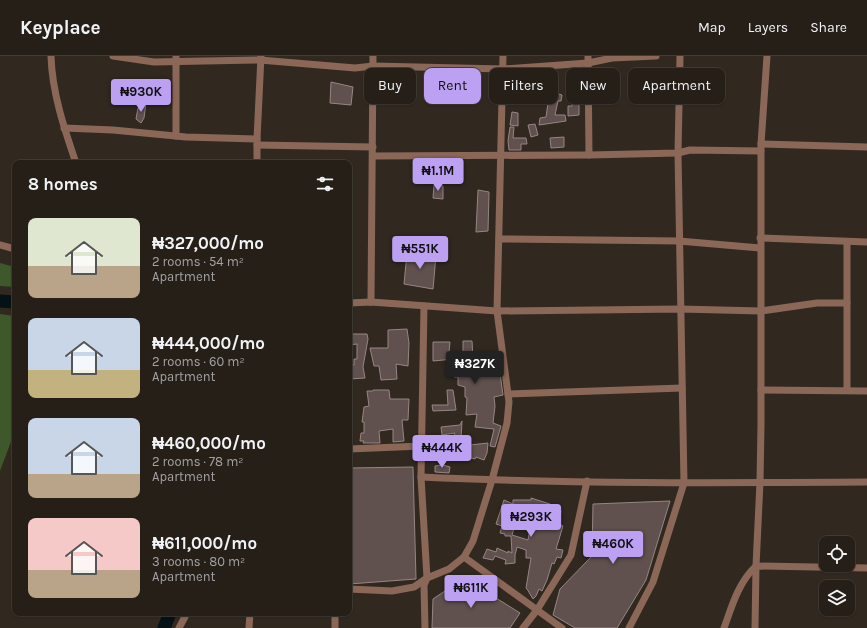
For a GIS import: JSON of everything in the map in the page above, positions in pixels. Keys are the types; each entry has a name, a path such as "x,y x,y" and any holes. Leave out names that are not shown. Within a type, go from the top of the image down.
{"street":[{"path":"51,56 51,72 64,128 75,160"},
{"path":"114,56 154,62 176,59 261,58 356,68 373,66 489,70"},
{"path":"372,302 373,56"},
{"path":"503,56 503,68"},
{"path":"520,68 588,60 656,56"},
{"path":"629,628 653,582 684,483 678,153 680,56"},
{"path":"755,628 760,482 761,148 767,56"},
{"path":"257,160 261,58"},
{"path":"176,59 176,136"},
{"path":"588,60 589,155"},
{"path":"352,590 392,591 414,587 427,578 449,569 464,557 473,541 492,480 507,423 509,402 497,311 502,104"},
{"path":"64,128 113,130 257,142 373,147"},
{"path":"373,156 589,155 678,153 690,150 867,147"},
{"path":"760,238 867,242"},
{"path":"499,239 679,241 760,248"},
{"path":"847,242 847,390"},
{"path":"0,245 12,248"},
{"path":"352,303 372,302 497,311 680,309 761,311 817,303 847,303"},
{"path":"424,306 421,477 427,578 424,585 425,628"},
{"path":"508,394 682,388"},
{"path":"761,390 867,390"},
{"path":"352,449 422,446"},
{"path":"421,477 587,482 867,482"},
{"path":"523,628 537,610 571,555 587,482"},
{"path":"464,557 562,628"},
{"path":"724,628 734,597 747,575 756,566 867,568"},
{"path":"179,628 185,616"},
{"path":"249,628 250,616"},
{"path":"335,616 335,628"}],"green space":[{"path":"0,263 12,266 12,287 0,286"},
{"path":"0,314 12,316 12,439 0,471"}],"building":[{"path":"331,82 353,87 351,105 330,103"},
{"path":"558,94 562,95 561,101 558,101"},
{"path":"146,103 144,118 141,123 136,119 138,108 139,109 140,104"},
{"path":"548,104 557,104 555,115 565,115 566,121 539,125 540,118 546,117"},
{"path":"572,104 579,104 579,115 568,116 568,106 572,106"},
{"path":"512,112 518,113 518,126 510,125"},
{"path":"535,124 538,135 531,137 528,125"},
{"path":"510,127 514,127 513,138 526,138 527,144 521,144 521,150 509,150 508,141"},
{"path":"564,137 564,147 551,148 550,138"},
{"path":"434,185 443,186 443,199 433,198"},
{"path":"478,190 489,192 488,231 476,232"},
{"path":"407,253 436,255 433,289 404,284"},
{"path":"407,329 409,343 408,366 396,364 397,379 381,380 379,366 374,366 370,348 388,348 388,330"},
{"path":"352,334 367,334 368,339 363,367 365,378 352,379 352,365 354,365 354,359 357,359 357,344 352,345"},
{"path":"463,341 472,341 473,358 463,358 466,373 479,372 481,359 487,359 487,368 499,366 503,395 494,397 495,406 493,423 501,426 495,447 490,446 494,429 475,427 477,414 466,415 467,398 465,397 465,387 458,385 458,377 454,377 453,370 457,370 454,359 433,361 433,342 450,342 449,352 463,353"},
{"path":"389,390 390,399 409,399 408,420 402,420 404,441 393,442 393,429 379,431 380,443 363,443 364,441 360,441 361,433 364,433 364,422 362,422 364,407 369,406 367,391"},
{"path":"447,390 453,390 456,410 433,411 432,405 448,405"},
{"path":"462,421 461,439 453,438 455,433 442,435 441,427 460,425"},
{"path":"488,443 487,453 484,460 476,457 475,459 464,456 465,453 452,453 452,447"},
{"path":"443,465 450,467 449,473 435,472 435,466"},
{"path":"413,467 416,579 352,584 352,468"},
{"path":"531,498 550,504 550,507 561,511 559,524 563,526 556,549 563,550 561,558 557,557 554,564 552,563 542,591 539,589 533,599 526,588 531,558 526,558 526,550 517,547 515,563 505,564 506,560 495,556 493,560 483,558 487,549 496,552 497,548 508,553 508,551 512,553 511,536 505,536 505,534 500,533 502,526 496,524 504,500 513,504 513,500 531,500","holes":["515,525 530,528 528,540 512,535"]},
{"path":"670,501 646,580 617,628 575,628 553,615 560,589 592,556 593,504"},
{"path":"464,578 520,613 510,628 432,628 433,599"}],"waterway":[{"path":"0,301 12,302"},
{"path":"164,628 169,616"}]}
